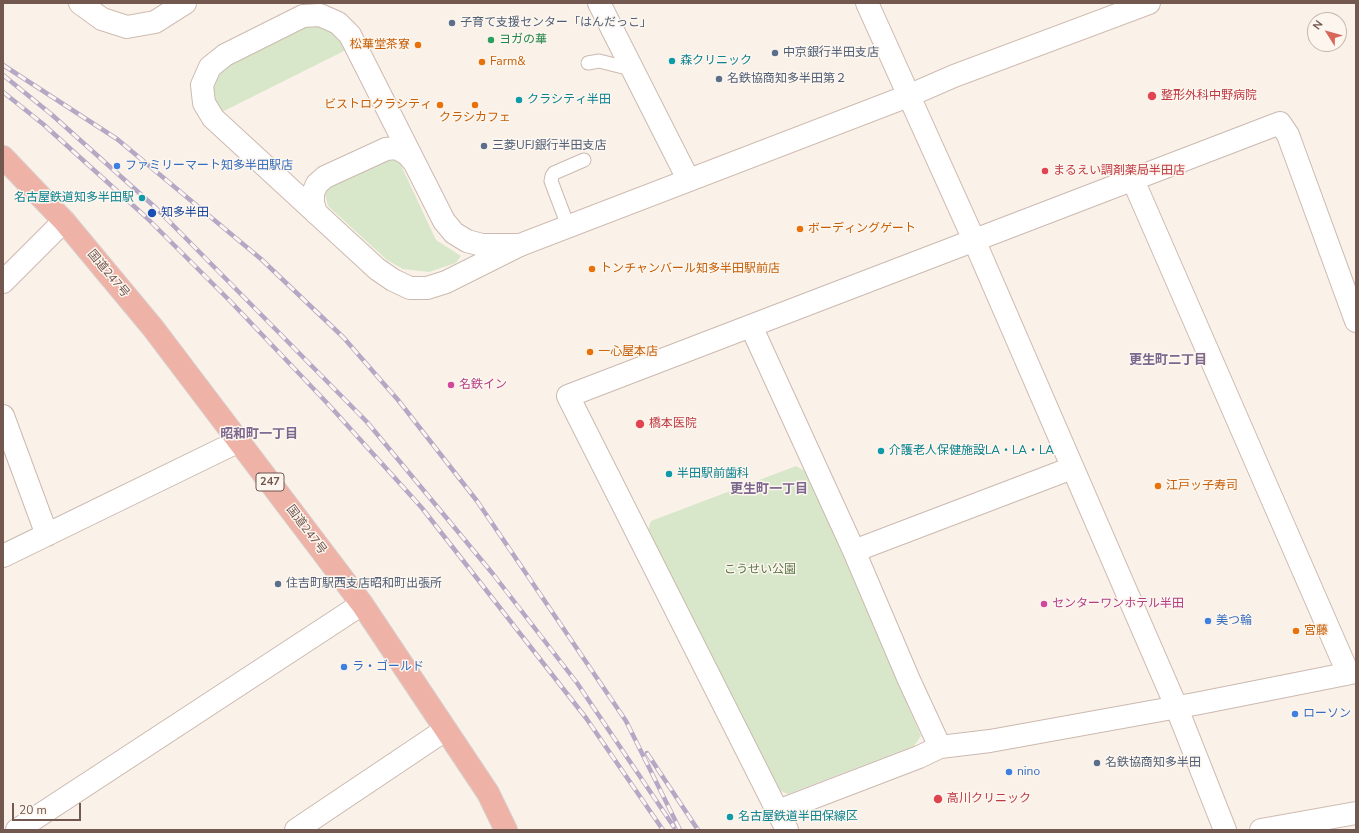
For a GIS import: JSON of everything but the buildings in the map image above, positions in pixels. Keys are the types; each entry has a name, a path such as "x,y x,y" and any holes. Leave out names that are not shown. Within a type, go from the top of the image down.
{"highway":[{"name":"国道247号","path":"3,158 64,221 153,328 362,604 488,794 506,830"}],"street":[{"path":"80,3 102,19 127,26 155,22 185,3"},
{"path":"599,3 688,180"},
{"path":"867,3 974,240 1176,706 1225,830"},
{"path":"520,245 482,245 467,241 454,233 444,221 350,35 338,23 320,15 303,16 225,54 210,68 202,85 204,103 213,118 377,269 393,280 410,288 427,288 446,282 520,245 568,226 908,96 954,76 1149,3"},
{"path":"1133,180 1352,673 1200,703 1176,706 990,741 940,747 783,821 568,396 974,240 1280,124 1288,135 1356,321"},
{"path":"316,213 313,203 313,193 317,184 325,177 386,148 397,148 407,154 414,162"},
{"path":"3,282 64,221"},
{"path":"751,326 854,551 909,680 940,747"},
{"path":"3,416 47,535"},
{"path":"3,556 239,441"},
{"path":"854,551 1072,468"},
{"path":"17,830 362,604"},
{"path":"296,830 445,730"},
{"path":"1261,830 1356,813"}],"lane":[{"path":"588,63 599,61 631,69"},
{"path":"568,226 551,181 552,176 554,173 584,160"}],"green space":[{"path":"308,24 318,24 332,30 348,49 222,112 212,101 211,86 217,74 232,58"},
{"path":"388,156 399,161 436,240 461,256 456,263 429,272 403,269 387,260 328,206 324,190"},
{"name":"こうせい公園","path":"796,466 807,472 921,736 914,746 788,794 778,790 648,530 651,521"}],"railway":[{"path":"3,65 117,139 261,259 343,337 398,400 477,501 626,721 680,830"},
{"path":"3,75 51,114 156,208 367,422 493,574 577,683 674,827"},
{"path":"3,92 43,124 147,218 231,302 328,404 422,508 586,718 663,830"},
{"path":"647,753 698,830"}],"place":[{"name":"子育て支援センター「はんだっこ」","path":"452,23"},
{"name":"ヨガの華","path":"491,40"},
{"name":"松華堂茶寮","path":"418,45"},
{"name":"中京銀行半田支店","path":"775,53"},
{"name":"森クリニック","path":"672,61"},
{"name":"Farm&","path":"482,62"},
{"name":"名鉄協商知多半田第２","path":"719,79"},
{"name":"整形外科中野病院","path":"1152,96"},
{"name":"クラシティ半田","path":"519,100"},
{"name":"ビストロクラシティ","path":"440,105"},
{"name":"クラシカフェ","path":"475,105"},
{"name":"三菱UFJ銀行半田支店","path":"484,146"},
{"name":"ファミリーマート知多半田駅店","path":"117,166"},
{"name":"まるえい調剤薬局半田店","path":"1045,171"},
{"name":"名古屋鉄道知多半田駅","path":"142,198"},
{"name":"知多半田","path":"152,213"},
{"name":"ボーディングゲート","path":"800,229"},
{"name":"トンチャンバール知多半田駅前店","path":"592,269"},
{"name":"一心屋本店","path":"590,352"},
{"name":"名鉄イン","path":"451,385"},
{"name":"橋本医院","path":"640,424"},
{"name":"介護老人保健施設LA・LA・LA","path":"881,451"},
{"name":"半田駅前歯科","path":"669,474"},
{"name":"江戸ッ子寿司","path":"1158,486"},
{"name":"住吉町駅西支店昭和町出張所","path":"278,584"},
{"name":"センターワンホテル半田","path":"1044,604"},
{"name":"美つ輪","path":"1208,621"},
{"name":"宮藤","path":"1296,631"},
{"name":"ラ・ゴールド","path":"344,667"},
{"name":"ローソン","path":"1295,714"},
{"name":"名鉄協商知多半田","path":"1097,763"},
{"name":"nino","path":"1009,772"},
{"name":"高川クリニック","path":"938,799"},
{"name":"名古屋鉄道半田保線区","path":"730,817"}],"district":[{"name":"更生町二丁目","path":"1168,361"},
{"name":"昭和町一丁目","path":"259,435"},
{"name":"更生町一丁目","path":"769,490"}]}
